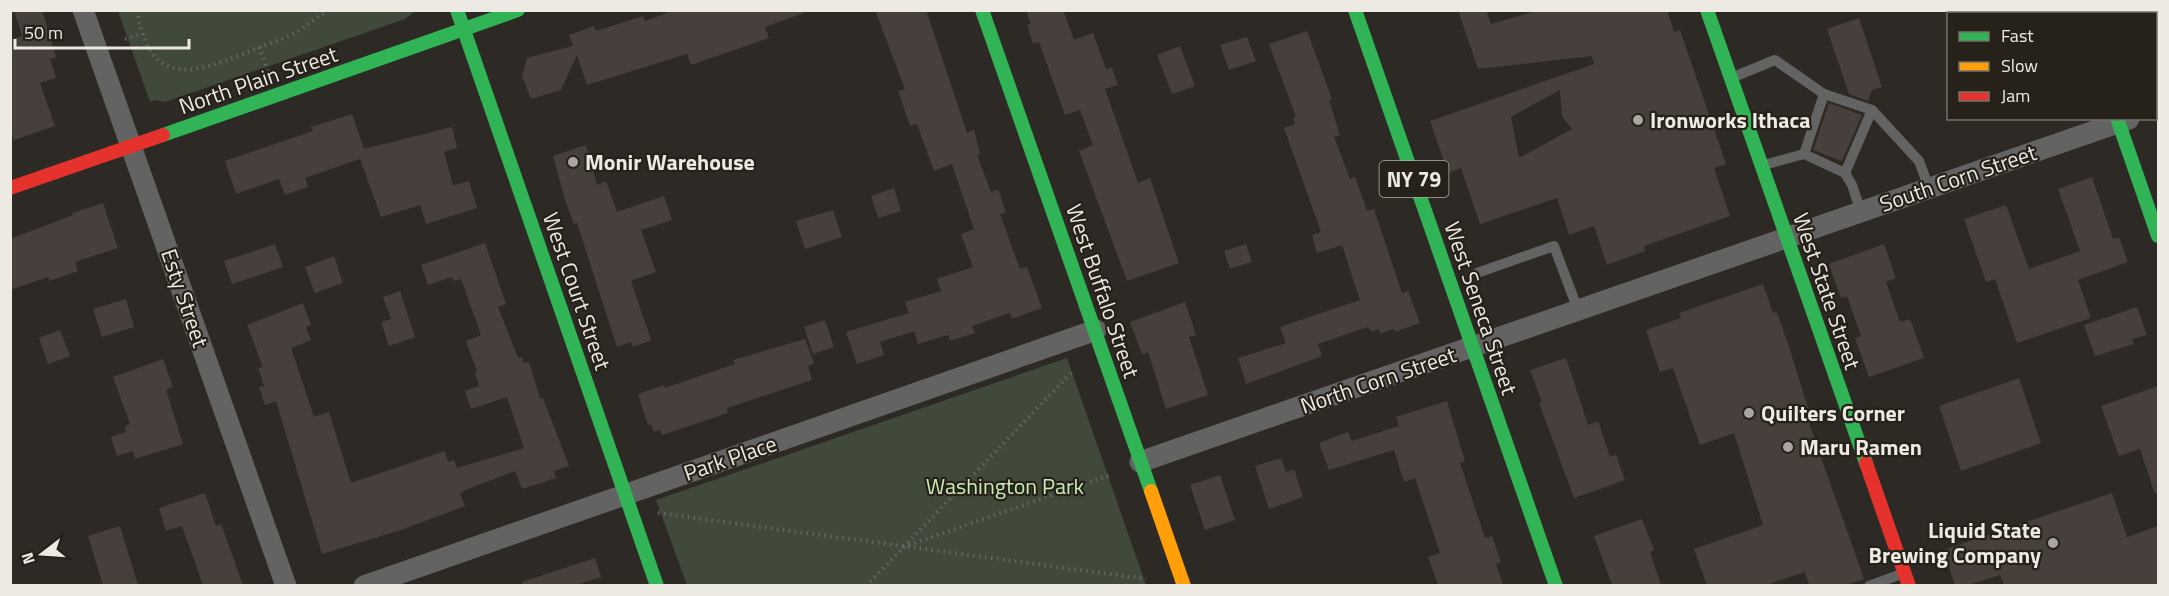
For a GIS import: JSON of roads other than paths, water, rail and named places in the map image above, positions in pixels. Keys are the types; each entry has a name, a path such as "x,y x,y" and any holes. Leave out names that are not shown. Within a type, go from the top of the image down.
{"main road":[{"name":"West Court Street","path":"457,10 657,585"},
{"name":"North Plain Street","path":"10,188 518,10"},
{"name":"West Buffalo Street","path":"982,10 1184,585"},
{"name":"West Seneca Street","path":"1355,10 1556,585"},
{"name":"West State Street","path":"1707,10 1907,579"},
{"path":"2122,120 2158,236"}],"street":[{"name":"Esty Street","path":"83,10 286,585"},
{"name":"South Corn Street","path":"1786,238 2122,120"},
{"name":"North Corn Street","path":"1140,462 1786,238"},
{"name":"Park Place","path":"364,585 1096,330"}],"lane":[{"path":"1731,78 1775,60 1824,94 1872,110 1919,161 1929,188"},
{"path":"1804,154 1817,125 1824,94"},
{"path":"1845,173 1857,138 1872,110"},
{"path":"1761,166 1804,154 1845,173 1852,184 1861,212"},
{"path":"1477,273 1554,246 1578,310"},
{"path":"1869,585 1907,579"}],"place":[{"name":"Ironworks Ithaca","path":"1638,120"},
{"name":"Monir Warehouse","path":"573,162"},
{"name":"Quilters Corner","path":"1749,413"},
{"name":"Maru Ramen","path":"1788,447"},
{"name":"Liquid State Brewing Company","path":"2053,543"}],"park label":[{"name":"Washington Park","path":"1005,486"}]}
